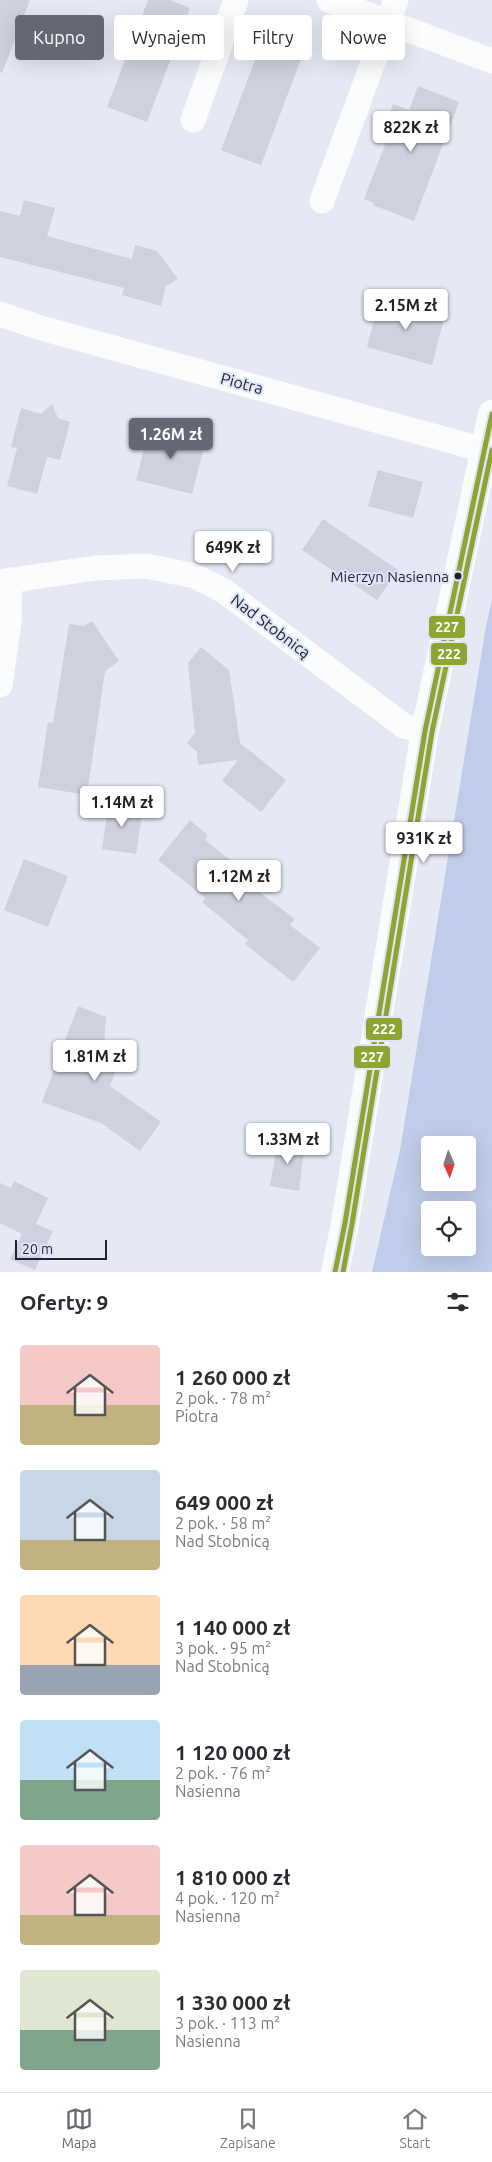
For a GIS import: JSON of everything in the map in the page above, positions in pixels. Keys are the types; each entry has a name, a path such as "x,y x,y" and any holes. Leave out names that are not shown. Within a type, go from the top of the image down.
{"street":[{"path":"193,120 236,0"},
{"path":"329,0 392,11 492,61"},
{"path":"322,201 392,11"},
{"name":"Piotra","path":"0,314 51,330 484,450"},
{"path":"335,1272 345,1223 425,731 492,414"},
{"name":"Nad Stobnicą","path":"0,685 9,623 5,581 96,568 146,566 195,576 224,591 404,726 425,731"}],"shaded area":[{"path":"492,600 492,1272 372,1272 400,1150 486,626"}],"building":[{"path":"0,0 30,0 24,15 15,15 15,39 2,73 0,72"},
{"path":"148,0 170,0 190,8 187,15 142,15"},
{"path":"125,60 170,60 147,122 107,107"},
{"path":"255,60 301,60 261,165 221,150"},
{"path":"418,86 459,102 414,221 373,205 374,203 364,199 388,137 381,135 393,104 409,110"},
{"path":"24,200 55,208 47,236 132,259 135,245 157,251 178,279 166,286 161,306 122,295 124,288 0,257 0,211 20,216"},
{"path":"380,298 445,315 432,365 367,347"},
{"path":"52,404 58,418 70,422 60,460 47,457 37,494 7,486 17,448 11,447 21,408 41,414"},
{"path":"150,425 206,439 192,494 136,480"},
{"path":"378,470 423,482 413,518 368,506"},
{"path":"323,519 398,570 377,600 302,550"},
{"path":"92,621 119,661 105,671 87,795 38,787 48,722 53,723 69,624 84,626"},
{"path":"201,647 229,670 240,743 286,780 261,812 222,781 238,760 198,765 197,752 187,743 195,733 188,663"},
{"path":"109,801 143,807 136,854 102,849"},
{"path":"190,820 208,835 205,840 247,873 247,883 295,919 290,925 320,948 293,982 245,944 248,940 202,902 205,898 158,860"},
{"path":"24,859 68,876 48,927 4,910"},
{"path":"78,1006 106,1017 104,1045 122,1053 110,1086 161,1122 140,1151 101,1123 42,1102 55,1067 52,1059 56,1047 64,1043"},
{"path":"278,1139 305,1143 299,1191 270,1186"},
{"path":"14,1181 48,1198 36,1224 53,1231 35,1270 10,1259 22,1234 0,1223 0,1183 11,1188"}],"transit line":[{"name":"227","path":"335,1272 345,1223 425,731 492,414"},
{"name":"222","path":"343,1272 432,732 492,450"}],"place":[{"name":"Mierzyn Nasienna","path":"458,576"}]}
